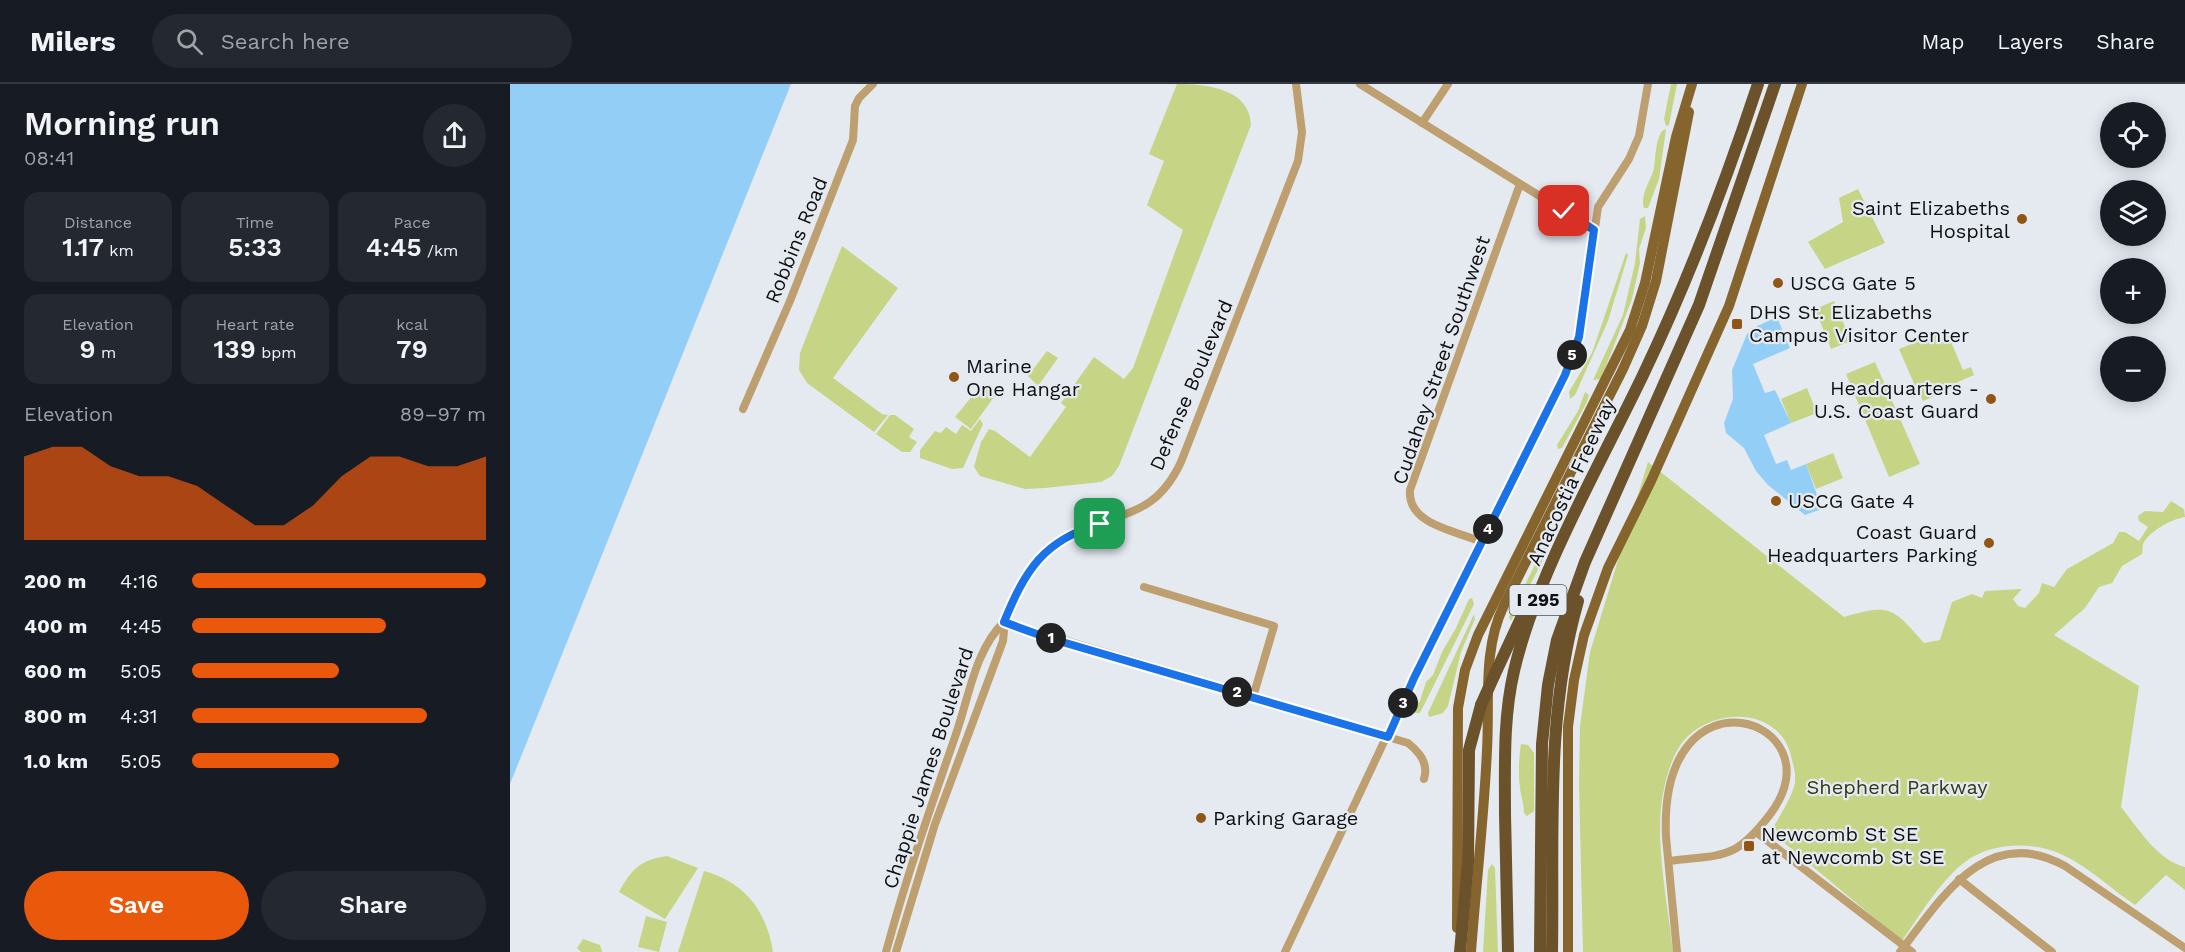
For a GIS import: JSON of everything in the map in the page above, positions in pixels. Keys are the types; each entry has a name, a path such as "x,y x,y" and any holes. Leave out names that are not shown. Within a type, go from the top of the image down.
{"highway":[{"name":"Anacostia Freeway","path":"1508,952 1505,742 1510,695 1517,661 1531,616 1556,556 1659,338 1716,208 1758,84"},
{"name":"I 295","path":"1540,952 1542,756 1548,685 1568,606 1699,304 1775,84"},
{"path":"1459,952 1468,863 1469,750 1481,705 1640,369 1659,338"},
{"path":"1552,952 1553,761 1559,685 1579,597 1616,495"}],"main road":[{"path":"1459,952 1458,718 1465,670 1482,625 1630,330 1646,276 1676,137 1692,84"},
{"path":"1471,952 1487,749 1488,659 1493,634 1500,612 1623,369 1642,326 1656,281 1686,139 1692,84"},
{"path":"1568,952 1567,739 1576,669 1601,584 1661,459 1733,295 1802,84"}],"street":[{"name":"Robbins Road","path":"743,409 790,301 853,140 855,106 859,98 873,84"},
{"name":"Defense Boulevard","path":"1004,622 1021,582 1047,551 1079,531 1139,510 1155,498 1176,472 1298,161 1302,132 1296,84"},
{"path":"1360,84 1594,230"},
{"path":"1422,123 1448,84"},
{"path":"1285,952 1565,375 1579,337 1598,207 1629,159 1639,136 1648,84"},
{"name":"Cudahey Street Southwest","path":"1482,542 1423,518 1412,507 1410,490 1520,184"},
{"path":"1144,587 1274,626 1253,697"},
{"path":"1004,622 1045,637 1408,743 1419,752 1426,768 1424,779"},
{"name":"Chappie James Boulevard","path":"886,952 934,791 979,665 990,636 1004,622"},
{"name":"Chappie James Boulevard","path":"896,952 942,804 1003,641 1004,622"},
{"path":"1669,861 1732,852 1744,846 1774,808 1785,786 1785,760 1776,742 1755,727 1730,722 1706,729 1684,749 1674,770 1668,796 1666,830 1677,952"},
{"path":"1756,832 1905,950 1959,879 1979,864 1996,857 2023,854 2042,856 2073,871 2185,948"},
{"path":"1959,879 2052,952"}],"green space":[{"path":"1177,84 1212,87 1235,96 1249,113 1251,125 1119,466 1112,476 1101,482 1045,488 1025,489 980,476 974,467 981,442 989,429 1030,457 1066,407 1061,403 1094,357 1124,379 1133,368 1183,230 1147,205 1164,161 1149,154"},
{"path":"1671,84 1677,84 1669,125 1666,126 1664,119"},
{"path":"1666,129 1659,179 1648,208 1644,208 1643,198 1654,168 1658,140 1662,131"},
{"path":"1858,189 1885,243 1825,269 1808,242 1843,222 1839,198"},
{"path":"1645,216 1646,228 1639,249 1640,263 1632,299 1601,379 1593,380 1623,315 1635,263 1640,219"},
{"path":"842,246 898,288 833,378 882,414 888,415 874,432 807,383 799,370 800,353"},
{"path":"1626,253 1628,255 1608,321 1575,395 1570,399 1569,392 1592,353"},
{"path":"1834,301 1851,341 1831,349 1815,309"},
{"path":"1946,330 1963,370 1971,367 1974,375 1958,382 1959,385 1923,401 1920,395 1913,398 1910,391 1916,388 1899,349"},
{"path":"1047,351 1058,358 1038,386 1028,376"},
{"path":"1875,362 1920,464 1889,477 1846,374"},
{"path":"982,384 996,394 971,429 955,417"},
{"path":"1807,388 1817,413 1791,423 1781,399"},
{"path":"1585,392 1589,395 1587,402 1562,448 1558,449 1557,445 1578,411"},
{"path":"890,415 895,415 914,429 909,437 917,442 910,452 902,452 876,434"},
{"path":"980,419 983,424 963,468 952,469 920,458 920,450 935,431 941,433 946,427 956,434 962,425 971,431"},
{"path":"1833,453 1843,478 1816,489 1806,464"},
{"name":"Shepherd Parkway","path":"1648,462 1844,617 1872,610 1890,612 1905,622 1924,643 1940,640 1952,602 1972,594 1982,598 1985,591 2022,589 2013,599 2018,606 2025,608 2039,593 2042,583 2054,587 2067,569 2113,543 2119,532 2125,532 2139,541 2148,527 2139,521 2138,516 2145,511 2163,512 2171,501 2184,509 2185,517 2155,530 2143,544 2142,554 2122,566 2112,583 2099,587 2085,608 2054,635 2139,686 2121,807 2157,850 2166,858 2185,867 2185,890 2166,875 2135,905 2073,860 2052,850 2027,846 2000,847 1976,855 1947,878 1902,941 1771,832 1788,802 1795,783 1792,760 1786,743 1764,722 1733,717 1701,726 1688,736 1675,754 1665,782 1660,827 1673,952 1583,952 1580,726 1590,652"},
{"path":"1558,518 1541,564 1511,621 1509,617"},
{"path":"1472,598 1474,604 1420,713 1415,713 1415,706 1420,701 1426,682 1433,675 1442,652 1469,599"},
{"path":"1474,614 1475,619 1461,652 1448,706 1443,713 1429,717 1428,713"},
{"path":"1521,744 1528,745 1534,753 1534,811 1527,816 1524,813 1519,782"},
{"path":"667,856 698,868 665,919 619,892 638,866 658,857"},
{"path":"1492,864 1495,868 1498,952 1483,952 1488,870"},
{"path":"704,871 731,883 752,901 765,924 773,952 678,952"},
{"path":"646,916 667,922 659,952 638,947"},
{"path":"583,939 600,945 602,952 581,952 577,948"}],"water":[{"path":"510,84 791,84 510,784"},
{"path":"1777,317 1790,348 1753,364 1765,393 1775,390 1791,423 1764,435 1776,464 1787,460 1791,470 1806,464 1822,509 1805,515 1768,485 1756,471 1744,448 1726,433 1724,423 1733,399 1732,370 1747,334 1751,329"}],"place":[{"name":"Saint Elizabeths Hospital","path":"2022,219"},
{"name":"USCG Gate 5","path":"1778,283"},
{"name":"DHS St. Elizabeths Campus Visitor Center","path":"1737,324"},
{"name":"Marine One Hangar","path":"954,377"},
{"name":"Headquarters - U.S. Coast Guard","path":"1991,399"},
{"name":"USCG Gate 4","path":"1776,501"},
{"name":"Coast Guard Headquarters Parking","path":"1989,543"},
{"name":"Parking Garage","path":"1201,818"},
{"name":"Newcomb St SE at Newcomb St SE","path":"1749,846"}],"route":[{"path":"1100,524 1066,538 1047,551 1030,568 1021,582 1004,622 1045,637 1367,729 1388,737 1414,678 1565,375 1579,337 1591,266 1594,230 1564,211"}]}
